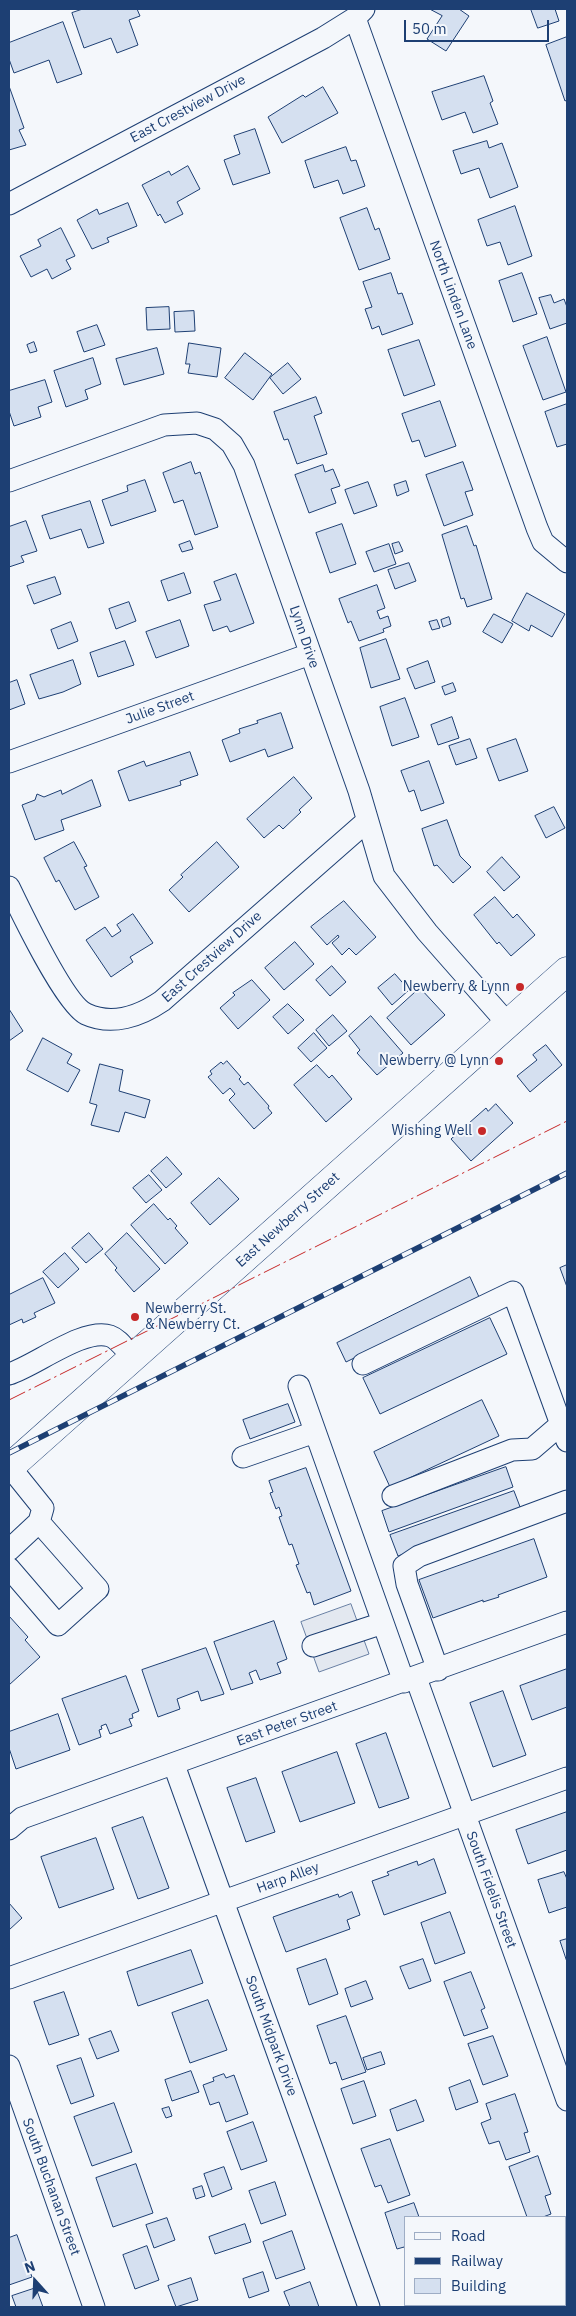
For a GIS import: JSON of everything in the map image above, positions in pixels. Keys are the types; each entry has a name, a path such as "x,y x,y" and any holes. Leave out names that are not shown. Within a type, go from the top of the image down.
{"main road":[{"name":"East Newberry Street","path":"9,1468 567,971"}],"street":[{"name":"East Crestview Drive","path":"9,204 323,38 360,13"},
{"name":"North Linden Lane","path":"360,13 537,528 543,542 567,562"},
{"name":"Lynn Drive","path":"9,481 164,425 197,423 215,429 232,444 244,465 367,820 384,876 427,932 508,1024"},
{"name":"Julie Street","path":"9,762 310,654"},
{"name":"East Crestview Drive","path":"9,887 30,930 66,993 85,1014 105,1019 134,1016 162,1001 367,820"},
{"path":"363,1364 513,1292 565,1428 532,1449 512,1450 393,1496"},
{"path":"9,1374 81,1340 100,1334 115,1339 133,1358"},
{"name":"South Fidelis Street","path":"299,1386 383,1623 410,1680 464,1815 567,2100"},
{"path":"243,1457 315,1432"},
{"path":"9,1468 42,1504 43,1508 39,1522 9,1550"},
{"path":"438,1670 408,1584 404,1566 419,1556 567,1501"},
{"path":"9,1568 58,1625 98,1589 39,1522"},
{"name":"East Peter Street","path":"9,1829 22,1818 174,1765 567,1622"},
{"path":"313,1646 383,1623"},
{"name":"South Midpark Drive","path":"174,1765 369,2307"},
{"name":"Harp Alley","path":"9,1978 567,1778"},
{"name":"South Buchanan Street","path":"9,2066 94,2307"}],"shaded area":[{"path":"351,1604 369,1654 319,1672 301,1622"}],"building":[{"path":"83,9 137,9 140,16 129,20 138,45 117,53 111,38 84,48 72,13"},
{"path":"430,9 459,9 469,16 446,51 427,39 442,16"},
{"path":"531,9 555,9 559,21 538,28"},
{"path":"63,22 82,74 57,83 49,60 14,73 9,59 9,43"},
{"path":"567,37 567,100 565,101 546,45"},
{"path":"484,76 493,101 490,103 498,124 473,133 465,112 442,120 432,92"},
{"path":"9,86 24,128 19,130 26,145 9,150"},
{"path":"323,87 338,113 282,143 268,117 303,95 305,97"},
{"path":"255,129 270,173 233,185 224,160 240,154 234,136"},
{"path":"487,141 489,148 502,143 518,187 490,198 479,168 461,174 453,151"},
{"path":"346,147 351,161 356,160 365,186 343,194 338,180 314,188 305,161"},
{"path":"188,166 200,189 177,202 183,214 165,223 160,214 158,216 142,185 169,171 171,175"},
{"path":"128,203 137,226 107,238 109,242 92,249 77,220 97,209 99,214"},
{"path":"515,206 532,256 508,265 500,242 487,246 478,220"},
{"path":"367,208 375,230 379,228 390,259 359,270 340,218"},
{"path":"61,228 75,256 66,260 71,269 52,279 47,269 31,277 20,256 41,246 38,240"},
{"path":"391,273 398,294 402,293 413,324 382,335 379,326 372,329 365,309 372,307 363,282"},
{"path":"522,273 537,314 513,322 499,281"},
{"path":"551,295 554,303 564,299 567,307 567,323 550,329 539,298"},
{"path":"169,307 170,329 147,330 146,308"},
{"path":"194,311 195,331 175,332 174,312"},
{"path":"97,325 105,345 84,352 77,332"},
{"path":"547,337 566,392 543,400 523,346"},
{"path":"419,340 435,385 404,396 388,350"},
{"path":"34,342 37,351 30,353 27,345"},
{"path":"189,343 221,348 217,377 188,373 190,364 186,364"},
{"path":"157,348 164,374 124,385 116,359"},
{"path":"245,353 272,374 253,400 225,378"},
{"path":"93,358 101,384 85,390 88,399 66,407 54,371"},
{"path":"288,363 301,379 283,394 270,378"},
{"path":"45,380 52,402 38,407 41,417 14,426 9,411 9,391"},
{"path":"316,397 322,413 314,416 327,454 297,464 288,439 284,440 274,412"},
{"path":"440,401 456,446 425,457 419,440 412,442 402,414"},
{"path":"567,404 567,444 557,447 545,412"},
{"path":"191,462 195,474 200,472 218,527 195,535 183,500 174,503 163,473"},
{"path":"463,462 473,490 465,492 473,515 444,526 426,475"},
{"path":"323,465 325,472 333,469 340,486 331,489 336,503 309,513 295,475"},
{"path":"145,480 156,511 111,526 102,500 128,491 127,486"},
{"path":"406,481 409,491 397,496 394,485"},
{"path":"368,482 377,506 354,514 345,490"},
{"path":"90,501 104,543 88,548 81,529 50,539 42,516"},
{"path":"26,521 37,551 21,556 24,562 9,567 9,527"},
{"path":"342,524 356,564 330,573 316,533"},
{"path":"467,526 474,546 476,545 492,599 467,607 464,598 461,599 442,535"},
{"path":"190,541 193,549 182,552 179,545"},
{"path":"399,542 403,551 395,554 392,544"},
{"path":"389,544 396,564 374,572 366,552"},
{"path":"409,563 416,581 395,589 388,570"},
{"path":"184,573 191,593 168,601 161,581"},
{"path":"236,574 254,623 230,632 227,626 213,631 204,605 221,600 214,582"},
{"path":"55,577 61,594 34,604 27,586"},
{"path":"377,585 385,608 377,611 380,619 388,616 391,626 383,629 384,632 359,641 351,621 348,623 339,599"},
{"path":"527,593 565,614 552,637 531,625 529,631 512,621"},
{"path":"129,602 136,621 116,629 109,609"},
{"path":"494,614 513,624 502,643 483,632"},
{"path":"449,617 451,624 443,627 441,620"},
{"path":"180,620 189,646 156,658 146,632"},
{"path":"437,620 440,628 432,630 429,622"},
{"path":"71,622 78,641 58,649 51,630"},
{"path":"386,639 400,679 371,688 360,648"},
{"path":"125,641 134,665 98,677 90,653"},
{"path":"73,660 81,684 39,699 30,675"},
{"path":"428,661 435,682 415,689 407,669"},
{"path":"17,680 25,704 9,710 9,683"},
{"path":"453,683 456,691 445,695 442,687"},
{"path":"405,698 419,737 392,746 380,707"},
{"path":"281,713 293,748 268,757 265,749 230,762 222,740 240,733 239,729"},
{"path":"452,717 459,738 438,745 431,725"},
{"path":"470,739 477,758 456,765 449,746"},
{"path":"516,739 528,771 499,781 487,749"},
{"path":"190,752 198,775 180,781 181,785 129,801 118,771 144,761 146,766"},
{"path":"429,761 444,803 421,811 414,790 409,792 401,771"},
{"path":"294,777 312,798 299,810 301,812 283,829 279,825 264,838 247,819"},
{"path":"92,780 101,806 61,820 64,830 35,840 22,805 35,800 37,794 44,797 61,790 62,794"},
{"path":"554,807 565,828 546,838 535,816"},
{"path":"447,820 460,856 471,867 453,883 437,865 434,866 422,829"},
{"path":"74,842 87,866 84,867 99,897 75,910 59,880 56,882 44,858"},
{"path":"217,842 239,867 189,912 169,890 183,877 181,875"},
{"path":"502,857 520,877 504,891 487,872"},
{"path":"495,897 513,918 517,914 535,935 511,956 499,942 497,944 474,915"},
{"path":"344,901 376,937 356,955 349,948 342,955 332,943 339,937 338,935 327,945 311,927"},
{"path":"133,914 153,943 130,957 133,962 111,977 86,940 105,927 112,937 121,931 117,925"},
{"path":"295,942 314,964 284,990 265,968"},
{"path":"332,966 346,982 330,996 316,980"},
{"path":"395,974 409,990 392,1005 378,988"},
{"path":"252,980 270,1000 238,1029 220,1008 235,995 233,993"},
{"path":"420,988 445,1015 411,1045 387,1018"},
{"path":"288,1004 304,1020 288,1034 273,1017"},
{"path":"9,1009 23,1031 9,1041"},
{"path":"333,1015 347,1031 329,1046 316,1030"},
{"path":"371,1016 403,1053 377,1075 357,1053 360,1050 349,1036"},
{"path":"314,1033 327,1048 311,1062 298,1048"},
{"path":"43,1038 72,1054 67,1063 80,1070 68,1092 27,1070"},
{"path":"546,1045 562,1065 530,1092 517,1076 537,1060 533,1055"},
{"path":"227,1061 241,1077 239,1079 244,1085 248,1082 269,1106 268,1108 272,1113 254,1129 229,1100 235,1094 230,1088 223,1094 208,1077 212,1074 210,1071 221,1062 223,1064"},
{"path":"100,1064 123,1070 119,1091 150,1100 145,1118 125,1112 119,1132 91,1125 97,1105 90,1103"},
{"path":"317,1065 329,1078 332,1075 352,1099 326,1122 294,1085"},
{"name":"Wishing Well","path":"496,1104 513,1123 471,1161 451,1139 486,1108 488,1111"},
{"path":"167,1157 182,1174 166,1188 151,1171"},
{"path":"149,1175 162,1190 146,1203 133,1188"},
{"path":"219,1178 239,1199 210,1225 191,1203"},
{"path":"154,1204 168,1220 170,1218 177,1226 175,1228 188,1243 165,1264 131,1225"},
{"path":"89,1233 103,1249 86,1263 72,1248"},
{"path":"127,1233 160,1269 134,1292 115,1270 117,1268 105,1254"},
{"path":"65,1253 79,1269 58,1288 43,1272"},
{"path":"567,1265 567,1287 560,1268"},
{"path":"470,1277 479,1297 346,1362 337,1343"},
{"path":"43,1278 55,1303 34,1313 36,1317 23,1323 22,1319 9,1325 9,1295"},
{"path":"490,1318 507,1354 380,1414 363,1378"},
{"path":"482,1400 499,1436 390,1487 374,1452"},
{"path":"288,1404 295,1422 250,1439 243,1420"},
{"path":"506,1467 513,1487 389,1532 382,1511"},
{"path":"306,1468 351,1591 314,1605 310,1592 307,1593 296,1565 299,1564 292,1544 289,1545 279,1517 282,1516 279,1507 276,1509 270,1493 273,1492 269,1481"},
{"path":"514,1491 522,1512 398,1556 390,1535"},
{"path":"534,1539 547,1577 498,1595 499,1597 483,1602 483,1600 433,1618 419,1580"},
{"path":"9,1616 28,1637 25,1640 40,1657 9,1685"},
{"path":"274,1621 287,1659 277,1663 281,1673 260,1680 256,1670 249,1673 253,1683 231,1690 214,1642"},
{"path":"206,1648 224,1694 201,1701 198,1691 177,1699 180,1709 158,1717 142,1670"},
{"path":"567,1669 567,1707 532,1720 520,1686"},
{"path":"126,1676 139,1711 132,1714 133,1718 129,1719 132,1726 110,1734 106,1724 101,1726 102,1729 99,1730 101,1737 79,1745 62,1699"},
{"path":"503,1691 526,1755 493,1767 470,1703"},
{"path":"58,1714 70,1750 16,1769 9,1748 9,1732"},
{"path":"386,1733 409,1798 379,1808 356,1744"},
{"path":"337,1752 355,1803 300,1822 282,1772"},
{"path":"256,1778 275,1832 246,1842 227,1788"},
{"path":"567,1812 567,1850 528,1864 516,1830"},
{"path":"143,1817 169,1888 138,1899 112,1828"},
{"path":"96,1838 114,1889 59,1908 41,1857"},
{"path":"434,1859 446,1893 384,1915 372,1881 389,1875 387,1872 417,1861 418,1865"},
{"path":"564,1872 567,1879 567,1907 549,1913 538,1880"},
{"path":"352,1892 360,1915 347,1920 350,1929 286,1952 273,1917 338,1894 339,1897"},
{"path":"9,1903 22,1918 9,1930"},
{"path":"450,1912 465,1953 435,1964 421,1923"},
{"path":"567,1939 567,1962 560,1941"},
{"path":"191,1950 203,1983 138,2006 127,1972"},
{"path":"326,1959 338,1994 309,2005 297,1969"},
{"path":"423,1959 431,1981 409,1989 400,1967"},
{"path":"471,1972 485,2008 481,2010 488,2028 464,2036 444,1982"},
{"path":"366,1981 373,1999 351,2007 345,1989"},
{"path":"64,1992 79,2035 49,2045 34,2002"},
{"path":"208,2000 227,2050 190,2063 172,2013"},
{"path":"346,2016 366,2072 342,2080 336,2062 330,2064 317,2026"},
{"path":"111,2031 119,2051 97,2059 89,2039"},
{"path":"493,2036 508,2076 483,2085 468,2044"},
{"path":"381,2052 385,2064 367,2070 363,2058"},
{"path":"81,2058 94,2096 71,2104 57,2066"},
{"path":"191,2071 199,2092 172,2101 165,2080"},
{"path":"224,2074 226,2078 234,2075 248,2114 226,2122 219,2102 210,2105 203,2085 214,2081 213,2078"},
{"path":"470,2080 478,2102 456,2110 449,2088"},
{"path":"364,2081 376,2116 353,2124 341,2089"},
{"path":"515,2094 528,2132 524,2133 530,2152 506,2160 499,2141 489,2144 481,2123 491,2119 486,2104"},
{"path":"416,2100 424,2121 397,2131 390,2110"},
{"path":"114,2103 132,2152 92,2166 74,2117"},
{"path":"169,2107 172,2116 166,2118 162,2109"},
{"path":"253,2122 267,2161 241,2170 227,2132"},
{"path":"390,2139 410,2195 388,2203 381,2185 375,2187 361,2149"},
{"path":"538,2156 551,2194 545,2196 551,2214 546,2216 527,2216 509,2167"},
{"path":"136,2164 153,2213 113,2227 96,2178"},
{"path":"224,2167 232,2189 212,2197 204,2174"},
{"path":"275,2182 286,2215 261,2224 249,2191"},
{"path":"202,2186 205,2196 196,2199 193,2189"},
{"path":"414,2203 419,2216 404,2216 404,2247 397,2249 385,2213"},
{"path":"167,2218 175,2240 154,2248 146,2225"},
{"path":"245,2224 251,2242 215,2254 209,2237"},
{"path":"292,2231 305,2269 276,2279 263,2242"},
{"path":"17,2235 32,2277 9,2285 9,2238"},
{"path":"566,2236 567,2239 566,2282"},
{"path":"147,2246 159,2280 135,2289 123,2255"},
{"path":"263,2272 269,2291 249,2298 243,2279"},
{"path":"191,2278 198,2300 176,2307 168,2286"},
{"path":"310,2282 319,2307 290,2307 284,2292"},
{"path":"36,2288 43,2307 16,2307 12,2296"},
{"path":"566,2288 567,2307 559,2307 566,2306"},
{"path":"418,2306 451,2307 418,2307"}],"railway":[{"path":"9,1453 567,1173"}],"power":[{"path":"9,1400 567,1121"}],"place":[{"name":"Newberry & Lynn","path":"520,987"},
{"name":"Newberry @ Lynn","path":"499,1061"},
{"name":"Wishing Well","path":"482,1131"},
{"name":"Newberry St. & Newberry Ct.","path":"135,1317"}]}
